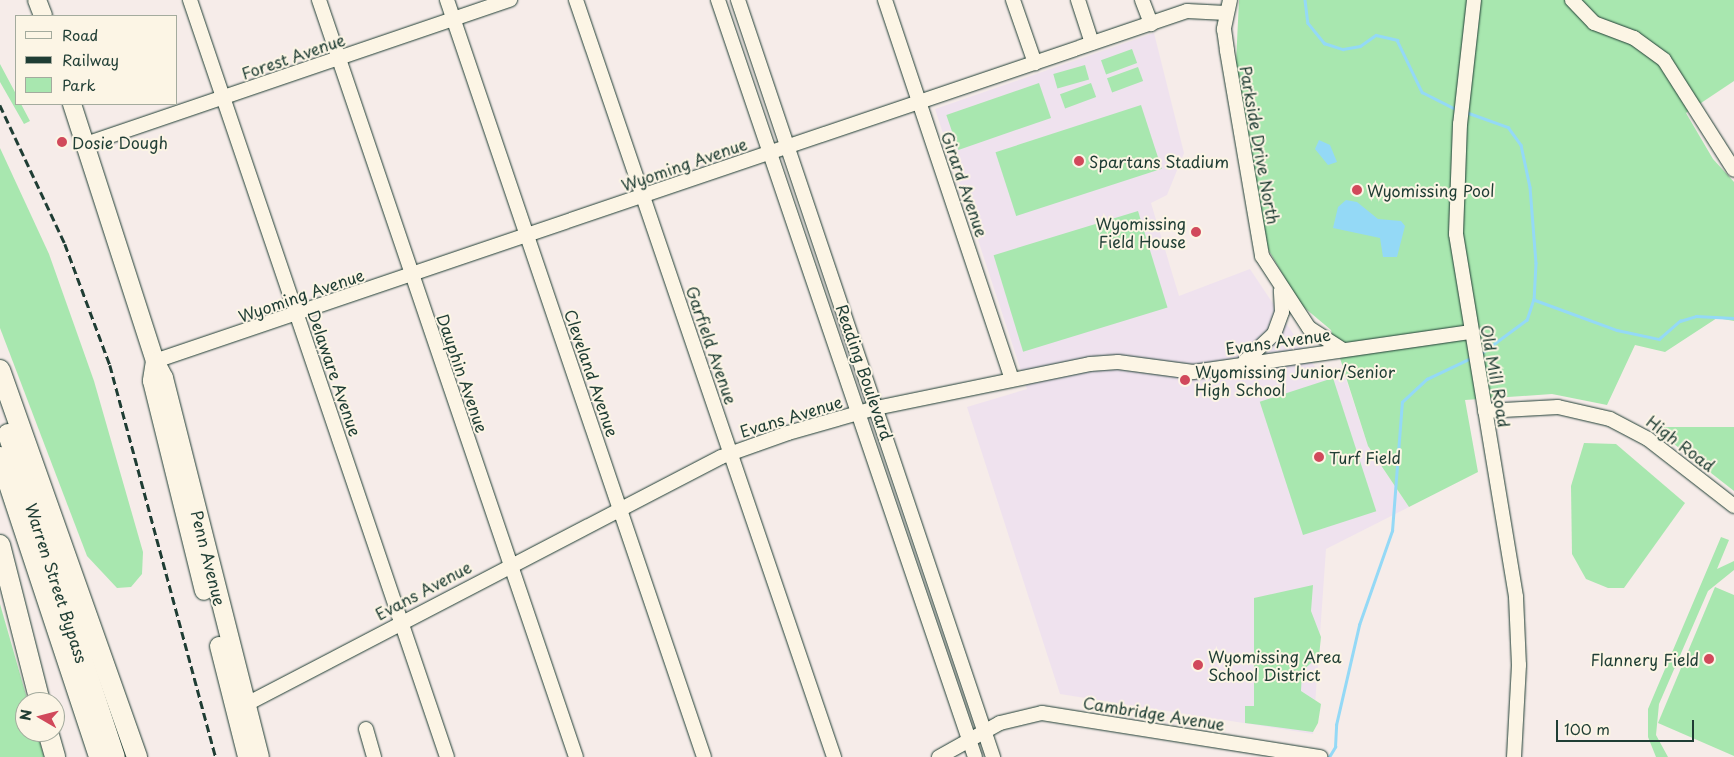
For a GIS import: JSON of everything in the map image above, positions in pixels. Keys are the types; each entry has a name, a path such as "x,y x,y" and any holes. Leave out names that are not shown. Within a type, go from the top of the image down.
{"highway":[{"path":"0,370 137,757"},
{"name":"Warren Street Bypass","path":"0,408 115,757"},
{"name":"Warren Street Bypass","path":"0,457 99,757"},
{"path":"0,545 37,692"},
{"path":"51,742 55,757"}],"main road":[{"path":"37,0 43,15"},
{"name":"Penn Avenue","path":"72,105 155,361 152,381 241,707 260,757"},
{"name":"Penn Avenue","path":"241,707 247,757"}],"street":[{"name":"Delaware Avenue","path":"190,0 447,757"},
{"name":"Dauphin Avenue","path":"318,0 576,757"},
{"name":"Cleveland Avenue","path":"447,0 704,757"},
{"name":"Forest Avenue","path":"86,144 510,0"},
{"name":"Garfield Avenue","path":"576,0 834,757"},
{"name":"Reading Boulevard","path":"718,0 861,412 975,757"},
{"name":"Reading Boulevard","path":"738,0 993,757"},
{"name":"Girard Avenue","path":"885,0 1012,379"},
{"path":"1013,0 1035,63"},
{"path":"1078,0 1092,43"},
{"path":"1142,0 1150,24"},
{"name":"Old Mill Road","path":"1474,0 1461,120 1456,234 1517,607 1520,665 1514,757"},
{"path":"1572,0 1594,23 1634,38 1664,60 1734,170"},
{"name":"Wyoming Avenue","path":"155,361 528,237 1092,43 1195,10 1228,7"},
{"name":"Parkside Drive North","path":"1228,7 1227,51 1258,240 1280,291 1308,328 1344,350"},
{"name":"Parkside Drive North","path":"1243,362 1262,350 1274,334 1282,312 1280,291"},
{"name":"Evans Avenue","path":"241,707 510,564 730,453 861,412 1012,379 1107,362 1179,372 1471,332"},
{"name":"High Road","path":"1485,411 1558,407 1610,419 1648,438 1734,506"},
{"name":"Cambridge Avenue","path":"939,757 970,742 985,731 1013,717 1042,713 1321,757"},
{"path":"366,729 374,757"}],"shaded area":[{"name":"Wyomissing Junior/Senior High School","path":"1154,33 1184,153 1167,195 1151,203 1179,296 1250,269 1318,371 1342,367 1368,446 1409,507 1326,549 1313,734 1060,694 967,407 1027,389 935,109"}],"green space":[{"path":"1239,0 1734,0 1734,81 1686,113 1713,159 1734,182 1734,321 1717,318 1665,352 1635,345 1607,405 1552,394 1465,400 1478,472 1409,507 1368,446 1331,330 1300,304 1268,249 1236,63"},
{"path":"1132,49 1137,63 1106,74 1101,60"},
{"path":"0,64 15,92 15,105 22,105 30,121 24,124 0,82"},
{"path":"1085,65 1089,79 1057,89 1053,74"},
{"path":"1138,67 1143,81 1112,92 1107,78"},
{"path":"1039,83 1051,118 958,150 946,115"},
{"path":"1091,83 1096,97 1065,108 1060,94"},
{"name":"Spartans Stadium","path":"1141,105 1162,169 1016,216 995,152"},
{"path":"0,148 49,254 94,381 143,552 142,574 131,587 117,588 87,556 0,328"},
{"path":"1138,211 1168,308 1023,352 994,255"},
{"name":"Turf Field","path":"1333,378 1376,511 1303,535 1260,402"},
{"path":"1652,427 1734,427 1734,491 1660,433"},
{"path":"1584,443 1616,444 1685,503 1624,588 1608,588 1586,579 1572,554 1571,486"},
{"path":"1721,537 1729,540 1717,569 1734,561 1734,570 1708,591 1659,704 1656,735 1668,757 1656,757 1648,737 1648,709"},
{"path":"1313,585 1311,611 1321,637 1319,656 1302,671 1301,691 1321,704 1318,723 1313,732 1245,723 1245,706 1254,706 1254,598"},
{"name":"Flannery Field","path":"1715,587 1734,595 1734,756 1658,723"},
{"path":"0,604 25,692 15,692 15,742 40,742 44,757 0,757"}],"water":[{"path":"1319,140 1330,145 1337,162 1328,165 1315,149"},
{"path":"1346,200 1357,202 1378,219 1401,221 1405,226 1397,257 1383,257 1380,238 1333,228 1338,207"}],"waterway":[{"path":"1305,0 1308,23 1324,43 1343,49 1360,46 1376,35 1397,40 1422,92 1456,109"},
{"path":"1466,112 1508,127 1521,145 1530,187 1536,263 1534,299 1527,320 1481,354"},
{"path":"1535,300 1617,330 1659,339 1680,321 1696,316 1734,318"},
{"path":"1329,757 1335,747 1336,725 1359,625 1392,531 1402,402 1427,379 1471,358"}],"railway":[{"path":"0,105 65,244 110,365 216,757"}],"place":[{"name":"Dosie Dough","path":"62,142"},
{"name":"Spartans Stadium","path":"1079,161"},
{"name":"Wyomissing Pool","path":"1357,190"},
{"name":"Wyomissing Field House","path":"1196,232"},
{"name":"Wyomissing Junior/Senior High School","path":"1185,380"},
{"name":"Turf Field","path":"1319,457"},
{"name":"Flannery Field","path":"1709,659"},
{"name":"Wyomissing Area School District","path":"1198,665"}]}
